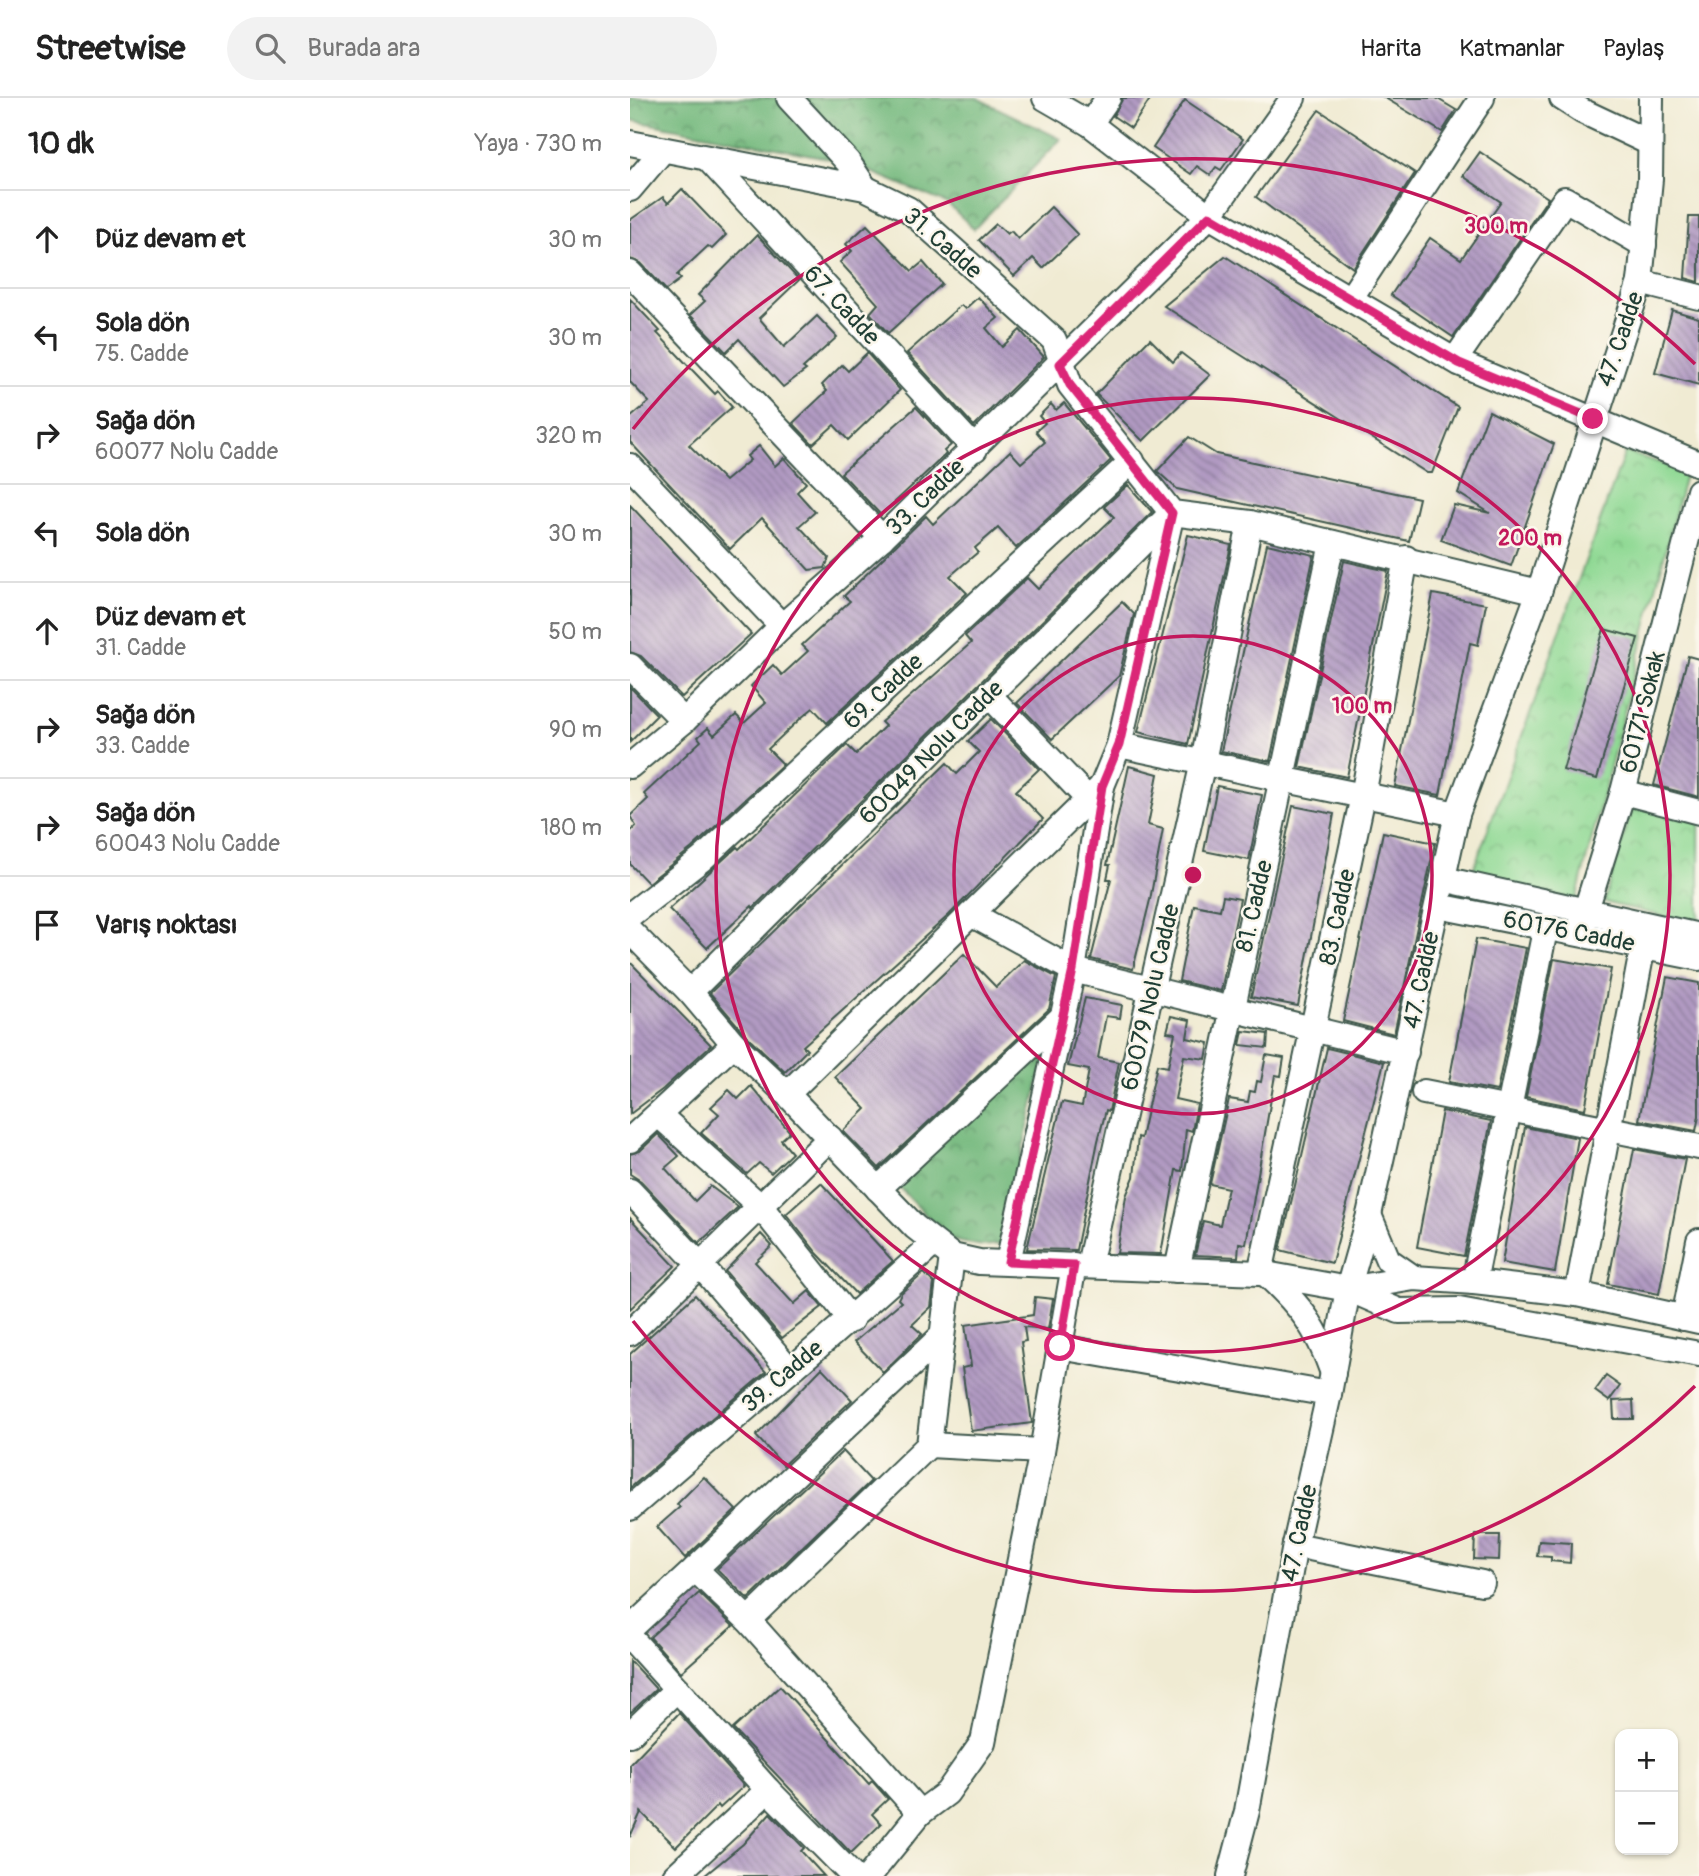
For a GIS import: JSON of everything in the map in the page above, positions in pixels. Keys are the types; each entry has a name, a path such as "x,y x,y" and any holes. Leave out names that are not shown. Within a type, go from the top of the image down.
{"street":[{"path":"789,98 848,162 865,188"},
{"path":"1045,98 1081,112 1209,216 1455,360 1699,464"},
{"path":"1081,112 1108,98"},
{"name":"33. Cadde","path":"630,766 684,720 782,626 882,538 1209,216 1293,98"},
{"path":"1350,299 1482,98"},
{"path":"1562,98 1582,111 1650,142"},
{"name":"47. Cadde","path":"1230,1876 1247,1811 1295,1545 1331,1383 1348,1289 1369,1215 1457,814 1539,592 1593,419 1640,282 1651,98"},
{"name":"31. Cadde","path":"630,143 865,188 908,209 1054,340 1060,364 1070,385 1172,513"},
{"path":"630,189 663,150"},
{"name":"67. Cadde","path":"709,160 975,449"},
{"path":"1455,360 1565,200 1644,245"},
{"path":"630,273 882,538"},
{"path":"1640,282 1699,298"},
{"name":"69. Cadde","path":"630,915 702,859 1132,461"},
{"path":"630,466 782,626"},
{"name":"60171 Sokak","path":"1582,922 1623,792 1699,491"},
{"path":"787,1094 1095,792 1119,745 1172,513 1250,523 1406,558 1539,592"},
{"name":"60049 Nolu Cadde","path":"690,992 1172,513"},
{"name":"60079 Nolu Cadde","path":"869,1876 920,1813 947,1793 983,1742 1042,1451 1060,1346 1152,989 1203,762 1250,523"},
{"name":"81. Cadde","path":"1177,1270 1332,543"},
{"name":"83. Cadde","path":"1263,1274 1364,796 1406,558"},
{"path":"630,666 684,720"},
{"path":"989,695 1095,792"},
{"path":"1119,745 1457,814"},
{"path":"1008,1262 1073,970 1095,792"},
{"path":"1623,792 1699,812"},
{"path":"1443,879 1582,922 1699,936"},
{"name":"60176 Cadde","path":"1438,906 1546,925 1582,922 1643,946 1699,958"},
{"path":"971,914 1073,970 1406,1052"},
{"path":"1474,1282 1546,925"},
{"path":"630,931 690,992 734,1044 787,1094 878,1189 943,1250 979,1262 1263,1274 1348,1289 1399,1311 1459,1311 1699,1354"},
{"path":"1577,1294 1606,1127 1643,946"},
{"path":"878,1189 1061,1018"},
{"path":"630,1140 734,1044"},
{"path":"1424,1091 1699,1147"},
{"path":"659,1115 761,1207 851,1320"},
{"path":"630,1334 830,1138"},
{"path":"630,1191 701,1266 789,1369"},
{"path":"1369,1215 1388,1261 1414,1278"},
{"path":"1348,1289 1414,1278 1474,1282 1577,1294 1692,1319 1699,1241"},
{"path":"748,1620 929,1445 942,1336 943,1250"},
{"name":"39. Cadde","path":"630,1508 789,1369 943,1250"},
{"path":"1060,1346 1331,1383 1324,1346 1300,1305 1263,1274"},
{"path":"630,1629 942,1336"},
{"path":"929,1445 1042,1451"},
{"path":"1295,1545 1482,1583"},
{"path":"695,1569 748,1620 920,1813"},
{"path":"630,1637 768,1790 853,1876"},
{"path":"630,1734 677,1689"},
{"path":"675,1876 768,1790"}],"green space":[{"path":"630,98 977,98 1061,139 974,229 948,204 848,162 630,120"},
{"path":"1625,452 1686,471 1576,900 1471,876"},
{"path":"1634,802 1699,821 1699,925 1604,902"},
{"path":"1050,1035 1000,1244 983,1246 950,1240 896,1184"}],"building":[{"path":"1123,98 1151,98 1131,128 1113,116"},
{"path":"1385,98 1436,98 1456,110 1442,132"},
{"path":"1185,100 1243,139 1221,170 1216,167 1210,175 1197,166 1191,174 1153,148"},
{"path":"1319,110 1415,173 1353,268 1256,197"},
{"path":"1480,152 1548,198 1453,337 1391,295 1430,238 1461,259 1501,202 1463,176"},
{"path":"682,189 726,235 712,249 708,246 677,275 681,279 666,290 641,263 630,259 630,220 663,197 668,203"},
{"path":"1051,207 1078,235 1043,268 1033,258 1014,276 979,240 996,224 1007,234 1011,231 1018,239"},
{"path":"1689,217 1699,217 1699,282 1685,278"},
{"path":"867,225 912,271 923,262 942,284 888,333 870,313 878,304 840,262 852,251 846,244"},
{"path":"757,235 799,280 759,318 784,347 817,316 837,337 803,368 806,370 783,387 739,339 726,352 690,315 705,301 698,295"},
{"path":"1225,256 1458,407 1432,473 1427,473 1164,306"},
{"path":"978,297 998,318 986,328 1002,347 1020,330 1044,357 974,426 907,353 961,305 965,309"},
{"path":"630,299 660,331 657,333 715,394 718,391 732,407 689,445 725,481 750,460 747,456 759,446 775,466 784,458 806,483 797,492 815,512 799,526 829,558 825,568 809,570 762,518 730,549 630,442 630,418 649,402 630,382"},
{"path":"1672,310 1699,318 1699,385 1655,373"},
{"path":"1150,339 1173,362 1181,353 1210,375 1143,441 1096,394"},
{"path":"867,353 900,390 848,440 834,425 813,444 793,423 827,391 822,385 842,365 848,371"},
{"path":"1064,403 1111,460 1016,548 998,528 975,548 978,552 950,576 967,593 827,723 813,708 801,718 768,749 783,764 692,848 648,883 630,864 630,832 636,826 630,816 648,799 644,794 701,741 698,737 708,728 714,735 736,715 744,723 766,703 751,686 773,665 782,675 808,651 802,645 850,601 844,596 926,516 933,524 1010,451 1021,463 1045,442 1036,431 1045,423 1039,416 1051,404 1056,410"},
{"path":"916,407 951,445 944,451 946,454 881,515 841,473"},
{"path":"1489,411 1554,444 1511,566 1441,540 1454,505 1490,513 1458,493"},
{"path":"1189,437 1216,454 1419,498 1409,541 1177,489 1157,471"},
{"path":"1128,485 1152,512 753,908 752,906 707,948 669,909 737,847 739,849 847,745 856,754 885,726 881,722 971,643 965,636 1027,578 1038,589 1114,517 1104,507"},
{"path":"630,505 751,634 682,697 641,656 630,652"},
{"path":"1188,535 1231,545 1188,744 1138,732"},
{"path":"1267,544 1314,555 1270,761 1221,751"},
{"path":"1344,561 1388,571 1347,777 1299,767"},
{"path":"1433,594 1486,604 1478,645 1470,643 1440,795 1395,786"},
{"path":"1122,602 1134,614 1119,676 1052,739 1017,703"},
{"path":"1604,629 1638,638 1597,779 1563,770"},
{"path":"1688,656 1699,659 1699,797 1654,785"},
{"path":"630,687 657,715 630,742"},
{"path":"991,719 1039,769 1016,791 1043,819 949,915 803,1046 807,1050 785,1072 745,1034 710,993 947,763 957,774 979,752 968,741"},
{"path":"1129,766 1158,774 1148,825 1163,829 1150,900 1133,969 1091,959 1111,879 1107,879 1110,865 1107,865"},
{"path":"1217,786 1262,795 1249,860 1204,851"},
{"path":"1293,806 1334,814 1298,1006 1251,997"},
{"path":"1383,832 1435,843 1394,1034 1343,1021"},
{"path":"1223,896 1240,899 1221,991 1179,981 1194,905 1220,910"},
{"path":"1476,939 1526,948 1497,1091 1449,1082"},
{"path":"964,954 996,987 1024,960 1056,977 1049,1009 879,1168 843,1131 866,1109 835,1077"},
{"path":"1554,959 1611,969 1585,1109 1526,1097"},
{"path":"630,962 711,1045 663,1089 630,1114"},
{"path":"1667,977 1699,983 1699,1116 1696,1131 1639,1120"},
{"path":"1085,998 1122,1005 1120,1018 1106,1016 1098,1058 1119,1062 1109,1111 1106,1110 1098,1141 1076,1250 1027,1249 1062,1102 1082,1106 1089,1070 1068,1066"},
{"path":"1171,1016 1190,1020 1187,1038 1209,1043 1206,1059 1184,1056 1175,1099 1197,1104 1192,1131 1186,1129 1182,1171 1176,1170 1161,1254 1117,1253 1126,1196 1134,1177 1138,1137 1141,1138 1157,1065 1168,1067 1175,1033 1167,1032"},
{"path":"1243,1031 1268,1034 1267,1048 1240,1045"},
{"path":"1327,1048 1384,1062 1332,1263 1280,1250"},
{"path":"1266,1055 1284,1058 1281,1076 1275,1075 1246,1244 1239,1243 1238,1257 1195,1255 1203,1221 1220,1225 1228,1188 1210,1184 1229,1099 1248,1102 1250,1091 1255,1092 1257,1081 1261,1082"},
{"path":"751,1086 790,1132 781,1140 792,1153 771,1173 759,1163 747,1174 701,1133 719,1114 711,1107 729,1090 738,1099"},
{"path":"1442,1111 1491,1121 1464,1256 1417,1247"},
{"path":"1525,1127 1578,1138 1555,1272 1502,1263"},
{"path":"658,1134 679,1156 665,1168 695,1201 710,1186 738,1207 699,1243 641,1181 630,1174 630,1154 640,1151"},
{"path":"1634,1149 1685,1159 1659,1294 1608,1284"},
{"path":"821,1183 893,1261 856,1294 817,1253 786,1214"},
{"path":"630,1218 675,1266 630,1309"},
{"path":"761,1234 772,1246 755,1262 794,1304 809,1291 822,1307 782,1338 725,1271"},
{"path":"924,1273 934,1283 931,1307 912,1325 922,1334 883,1372 854,1342 901,1302 898,1299 901,1293"},
{"path":"695,1295 766,1372 630,1488 630,1354"},
{"path":"1035,1297 1053,1299 1048,1329 1024,1327 1026,1341 1021,1342 1032,1423 971,1431 962,1368 971,1366 965,1325 1033,1315"},
{"path":"822,1368 852,1400 783,1465 756,1436"},
{"path":"1606,1376 1620,1386 1609,1401 1595,1391"},
{"path":"1633,1400 1634,1419 1614,1419 1613,1401"},
{"path":"843,1451 871,1481 748,1599 717,1569"},
{"path":"704,1477 736,1510 685,1558 657,1527 680,1507 677,1504"},
{"path":"1475,1535 1500,1535 1499,1560 1474,1559"},
{"path":"1539,1541 1571,1543 1570,1563 1537,1556"},
{"path":"699,1593 733,1626 681,1672 650,1637"},
{"path":"630,1661 656,1689 630,1713"},
{"path":"780,1686 869,1784 872,1781 888,1799 872,1814 881,1824 851,1853 733,1729"},
{"path":"679,1713 744,1786 720,1808 718,1805 676,1847 641,1812 630,1837 630,1764"},
{"path":"770,1813 804,1848 801,1851 824,1876 704,1876 743,1844"}],"route":[{"path":"1060,1346 1074,1265 1008,1262 1073,970 1102,786 1119,745 1172,513 1070,385 1060,364 1209,216 1459,363 1593,419"}]}
